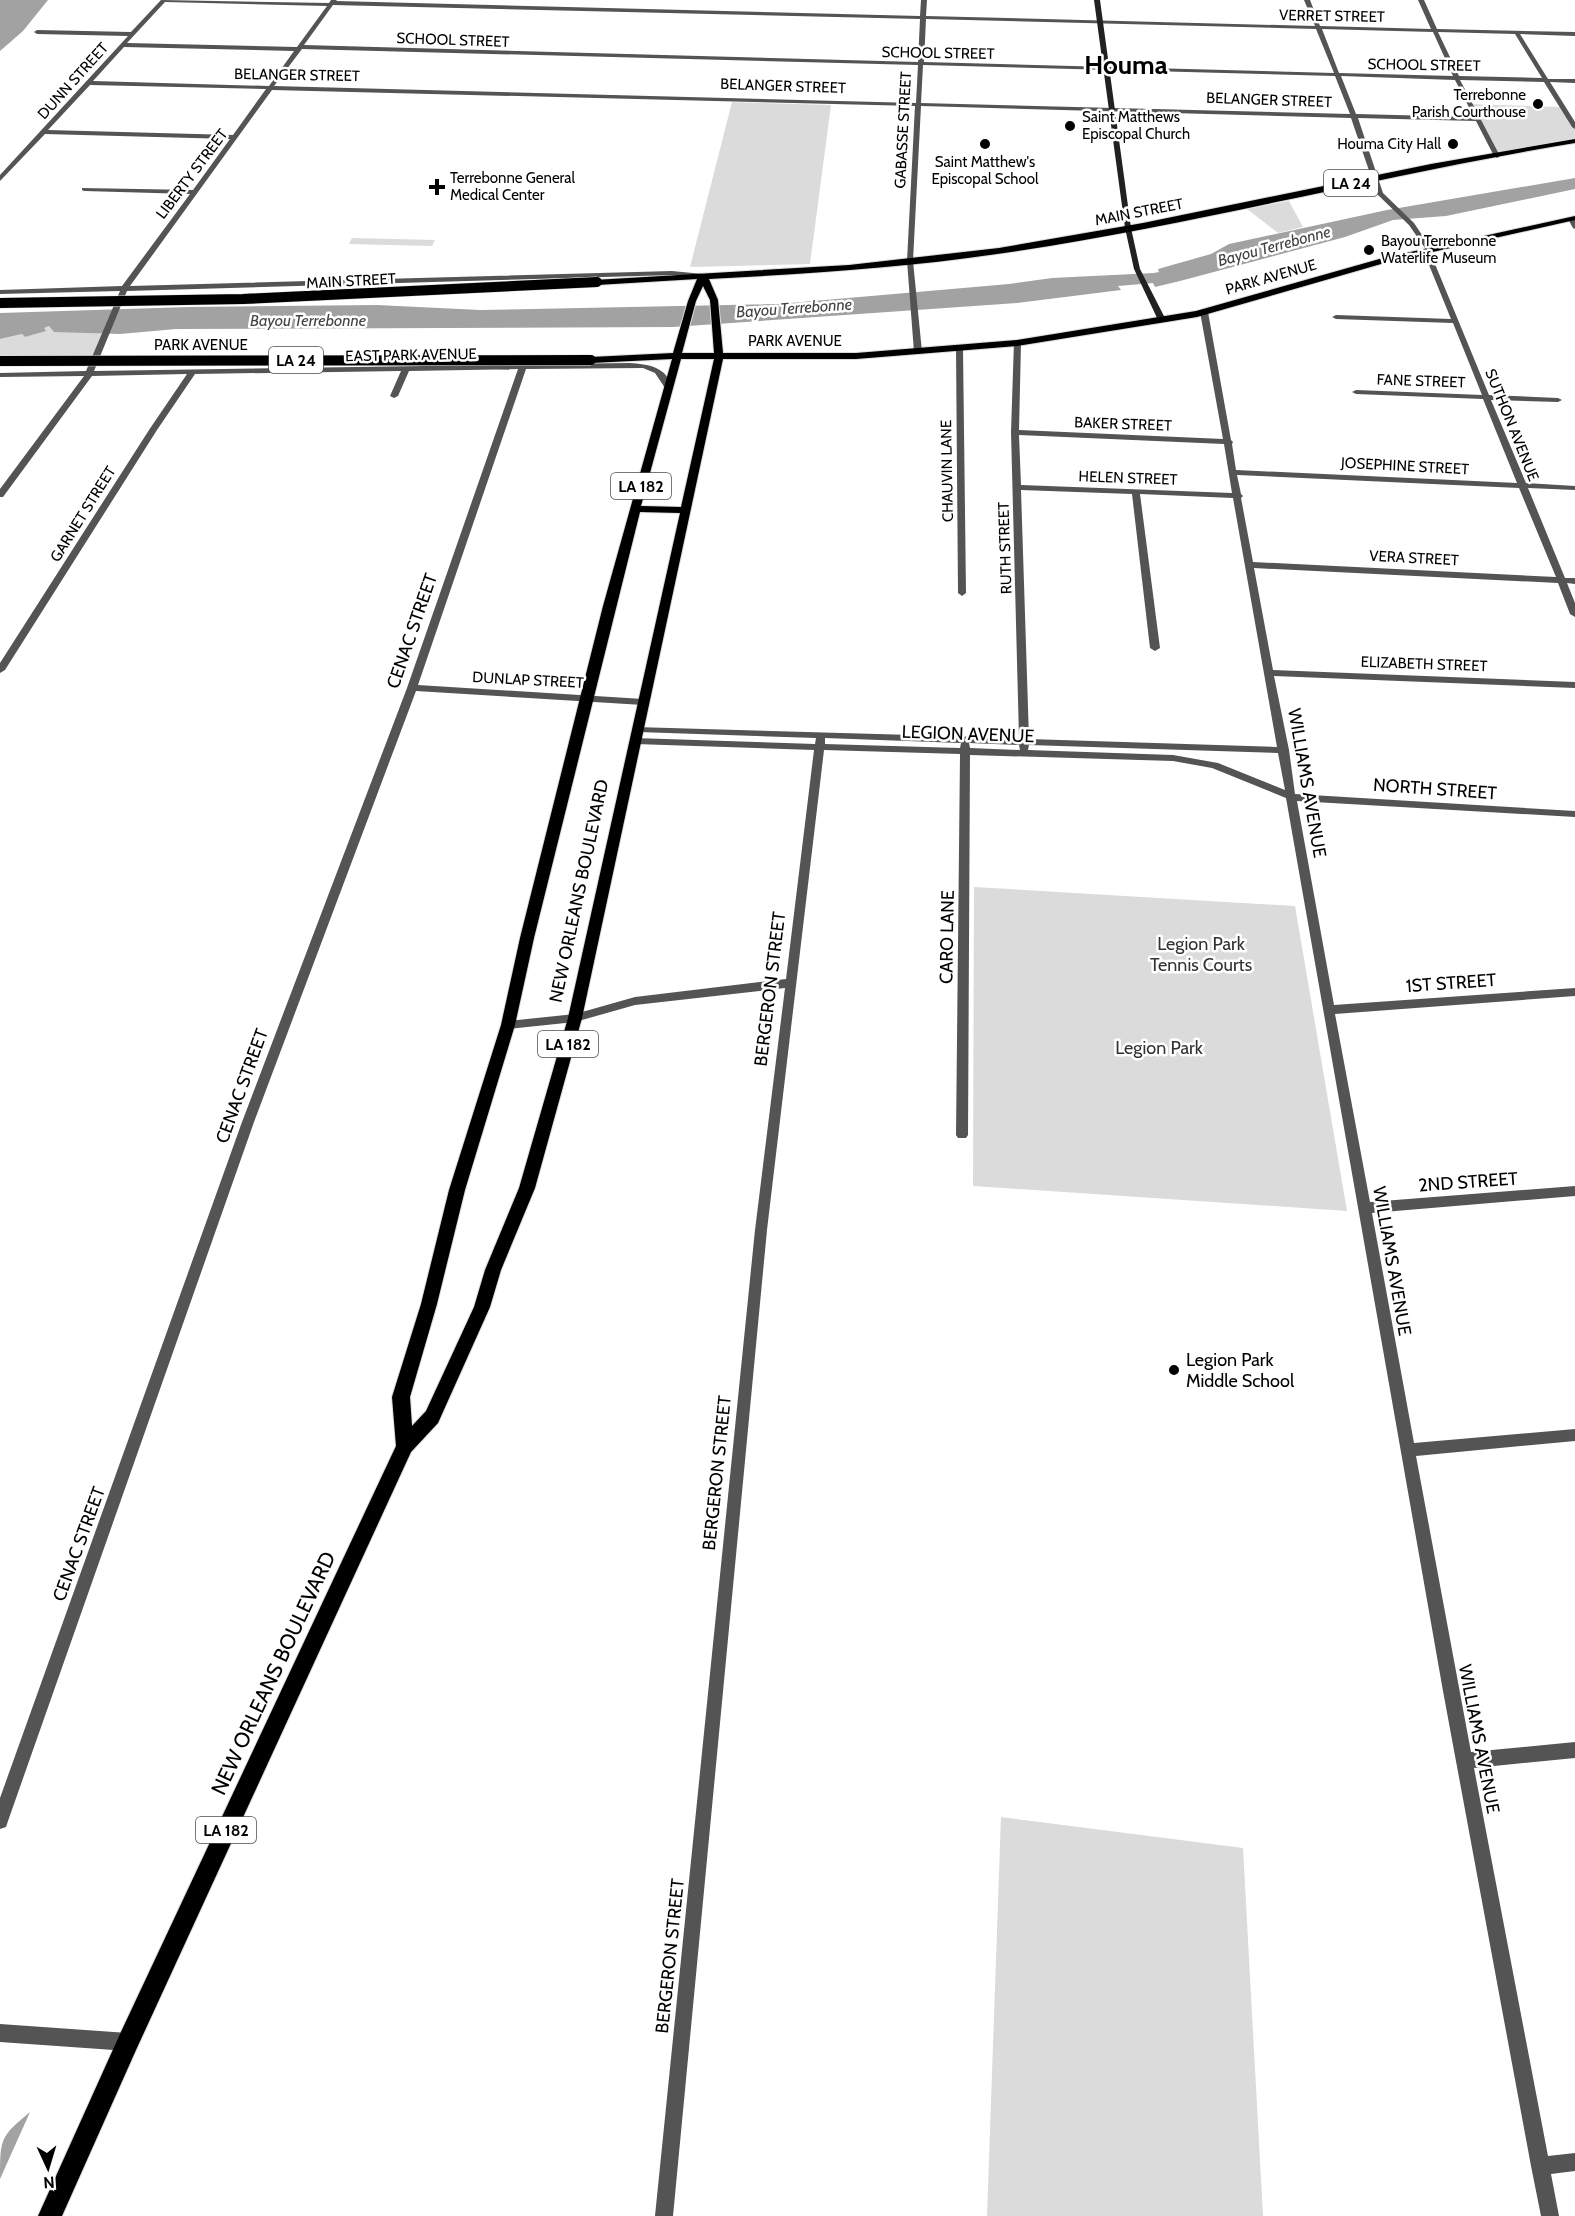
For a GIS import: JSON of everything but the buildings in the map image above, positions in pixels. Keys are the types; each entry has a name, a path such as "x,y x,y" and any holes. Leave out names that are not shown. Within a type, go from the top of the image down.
{"main road":[{"path":"1097,0 1128,228 1137,269 1162,320"},
{"name":"MAIN STREET","path":"0,303 243,299 835,269 995,251 1128,228 1394,172 1575,141"},
{"name":"PARK AVENUE","path":"0,361 591,360 677,356 856,356 959,349 1017,343 1204,312 1416,253 1574,221"},
{"name":"LA 182","path":"703,276 714,300 719,356"},
{"name":"LA 182","path":"677,356 692,301 703,276"},
{"name":"NEW ORLEANS BOULEVARD","path":"405,1446 401,1397 429,1304 456,1190 508,1025 527,938 587,699 677,356"},
{"name":"NEW ORLEANS BOULEVARD","path":"50,2216 128,2042 405,1446 432,1417 482,1308 493,1270 527,1188 575,1018 719,356"},
{"path":"635,509 686,510"}],"street":[{"name":"VERRET STREET","path":"164,0 332,2 1575,34"},
{"name":"DUNN STREET","path":"0,178 164,0"},
{"name":"GABASSE STREET","path":"918,352 910,261 924,0"},
{"path":"1307,0 1354,116 1380,194 1412,224 1429,250"},
{"path":"1421,0 1497,156"},
{"name":"LIBERTY STREET","path":"0,495 89,374 124,289 272,88 332,2"},
{"path":"37,32 133,34"},
{"path":"1516,32 1544,80 1573,120 1575,127"},
{"name":"SCHOOL STREET","path":"122,45 1575,81"},
{"name":"BELANGER STREET","path":"88,83 1478,119"},
{"path":"43,132 236,137"},
{"path":"84,189 195,192"},
{"name":"SUTHON AVENUE","path":"1416,253 1432,264 1575,614"},
{"name":"MAIN STREET","path":"0,292 672,273 703,276"},
{"name":"WILLIAMS AVENUE","path":"1204,312 1271,673 1364,1208 1464,1761 1550,2216"},
{"path":"1336,317 1455,321"},
{"name":"RUTH STREET","path":"1017,343 1016,432 1024,753"},
{"name":"CHAUVIN LANE","path":"959,349 962,593"},
{"name":"CENAC STREET","path":"0,1821 248,1122 412,688 523,366"},
{"name":"EAST PARK AVENUE","path":"0,375 650,366 662,373 668,386"},
{"path":"394,396 406,369"},
{"name":"GARNET STREET","path":"0,670 153,430 192,373"},
{"name":"FANE STREET","path":"1356,392 1558,400"},
{"name":"BAKER STREET","path":"1016,432 1229,442"},
{"name":"JOSEPHINE STREET","path":"1234,472 1575,488"},
{"name":"HELEN STREET","path":"1017,487 1239,496"},
{"path":"1136,492 1155,648"},
{"name":"VERA STREET","path":"1251,565 1575,580"},
{"name":"ELIZABETH STREET","path":"1271,673 1575,685"},
{"name":"DUNLAP STREET","path":"412,688 643,702"},
{"path":"747,743 749,732"},
{"name":"LEGION AVENUE","path":"637,735 749,732 820,740"},
{"name":"LEGION AVENUE","path":"637,735 747,743 820,740 966,745 1024,753 1161,757 1214,765 1292,797"},
{"name":"BERGERON STREET","path":"664,2216 760,1230 820,740"},
{"name":"LEGION AVENUE","path":"966,745 1024,741 1284,750"},
{"name":"CARO LANE","path":"962,1135 966,745"},
{"path":"1160,746 1161,757"},
{"name":"NORTH STREET","path":"1292,797 1575,814"},
{"path":"508,1025 575,1018 635,1001 790,983"},
{"name":"1ST STREET","path":"1330,1010 1575,992"},
{"name":"2ND STREET","path":"1364,1208 1575,1191"},
{"path":"1408,1450 1575,1435"},
{"path":"1464,1761 1575,1750"},
{"path":"0,2033 128,2042"},
{"path":"1540,2166 1575,2162"}],"green space":[{"path":"732,102 831,105 810,264 690,267"},
{"path":"1470,104 1561,107 1575,127 1575,141 1497,156"},
{"path":"1289,201 1303,227 1278,233 1247,209"},
{"path":"352,238 435,240 432,246 349,244"},
{"path":"50,326 104,334 94,362 0,362 0,339 22,334 25,337 45,331 43,328"},
{"name":"Legion Park","path":"974,887 1295,906 1347,1211 973,1186"},
{"path":"1001,1817 1243,1848 1263,2216 987,2216"}],"water":[{"path":"0,0 48,0 23,31 0,51"},
{"name":"Bayou Terrebonne","path":"1575,178 1575,189 1446,216 1393,220 1345,237 1155,287 1153,283 1118,286 1121,290 1017,303 673,327 176,329 120,334 54,332 49,326 44,328 46,331 25,337 22,334 0,339 0,313 189,307 377,305 480,310 779,304 1009,284 1052,278 1154,273 1159,272 1158,269 1211,254 1229,244 1387,210"},
{"path":"30,2112 0,2179 0,2155 7,2133"}],"place":[{"name":"Terrebonne Parish Courthouse","path":"1538,104"},
{"name":"Saint Matthews Episcopal Church","path":"1070,126"},
{"name":"Saint Matthew's Episcopal School","path":"985,144"},
{"name":"Houma City Hall","path":"1453,144"},
{"name":"Terrebonne General Medical Center","path":"437,187"},
{"name":"Bayou Terrebonne Waterlife Museum","path":"1369,250"},
{"name":"Legion Park Middle School","path":"1174,1370"}],"district":[{"name":"Houma","path":"1126,65"}],"park label":[{"name":"Legion Park Tennis Courts","path":"1201,954"}]}
